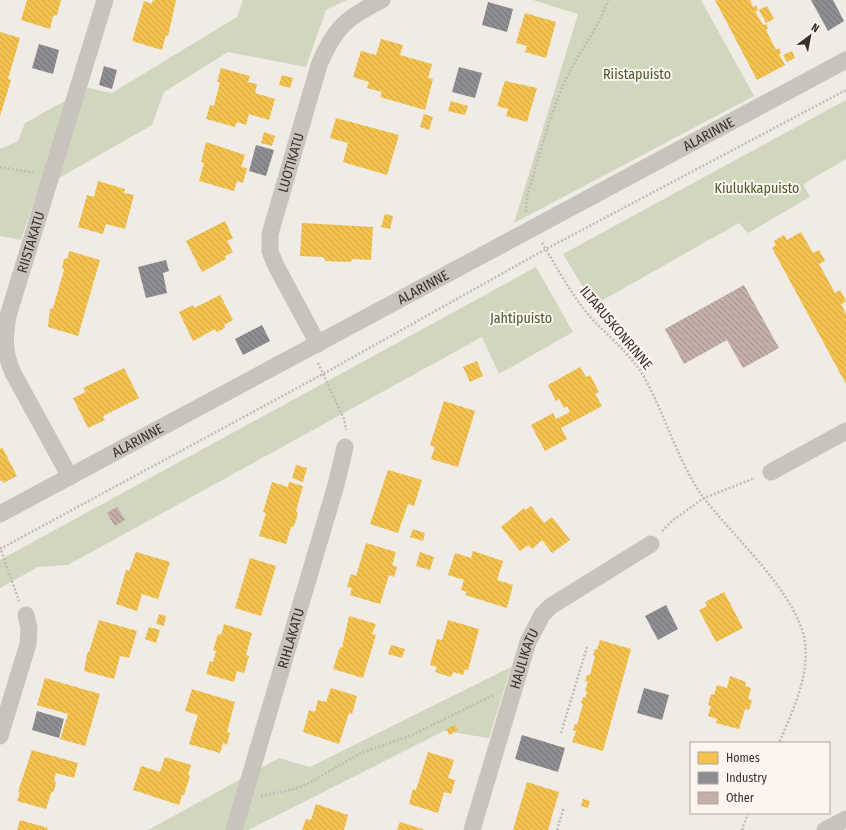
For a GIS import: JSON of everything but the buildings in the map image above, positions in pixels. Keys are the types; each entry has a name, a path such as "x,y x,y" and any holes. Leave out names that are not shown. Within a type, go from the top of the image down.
{"street":[{"name":"RIISTAKATU","path":"70,477 13,374 6,356 5,335 11,307 105,0"},
{"name":"LUOTIKATU","path":"315,346 275,264 270,250 270,234 319,65 326,47 334,34 346,21 359,12 382,0"},
{"name":"ALARINNE","path":"0,514 846,60"},
{"path":"771,472 846,431"},
{"name":"RIHLAKATU","path":"234,830 336,485 345,447"},
{"name":"HAULIKATU","path":"472,830 528,642 542,615 562,598 651,544"},
{"path":"0,736 28,644 29,628 26,615"},
{"path":"825,830 846,819"}],"path":[{"name":"ILTARUSKONRINNE","path":"608,0 604,13 567,78 547,131 526,196 525,210 533,228 577,300 640,370 650,387 686,468 704,498 778,587 794,611 803,633 806,652 801,684 779,742"},
{"path":"26,615 17,598 0,548 323,374 546,249 846,90"},
{"path":"0,167 24,170 51,178"},
{"path":"315,346 323,374 344,419 346,431 345,447"},
{"path":"651,544 673,520 704,498 771,472"},
{"path":"561,733 587,646"},
{"path":"244,797 270,795 294,789 311,782 361,753 412,735 487,697 515,687"},
{"path":"557,830 564,807"},
{"path":"742,830 748,814"}],"green space":[{"path":"243,0 347,0 326,10 306,67 228,52 164,92 152,125 38,190 21,240 0,236 0,149 18,141 25,123 88,88 112,93 237,17"},
{"name":"Riistapuisto","path":"533,0 701,0 754,96 514,223 578,14"},
{"name":"Kiulukkapuisto","path":"846,100 846,159 803,184 810,197 748,233 739,223 594,305 563,254"},
{"name":"Jahtipuisto","path":"536,267 573,332 499,374 482,337 68,565 38,567 0,588 0,560"},
{"path":"511,667 489,738 444,731 248,830 148,830 279,758 310,767"}]}
